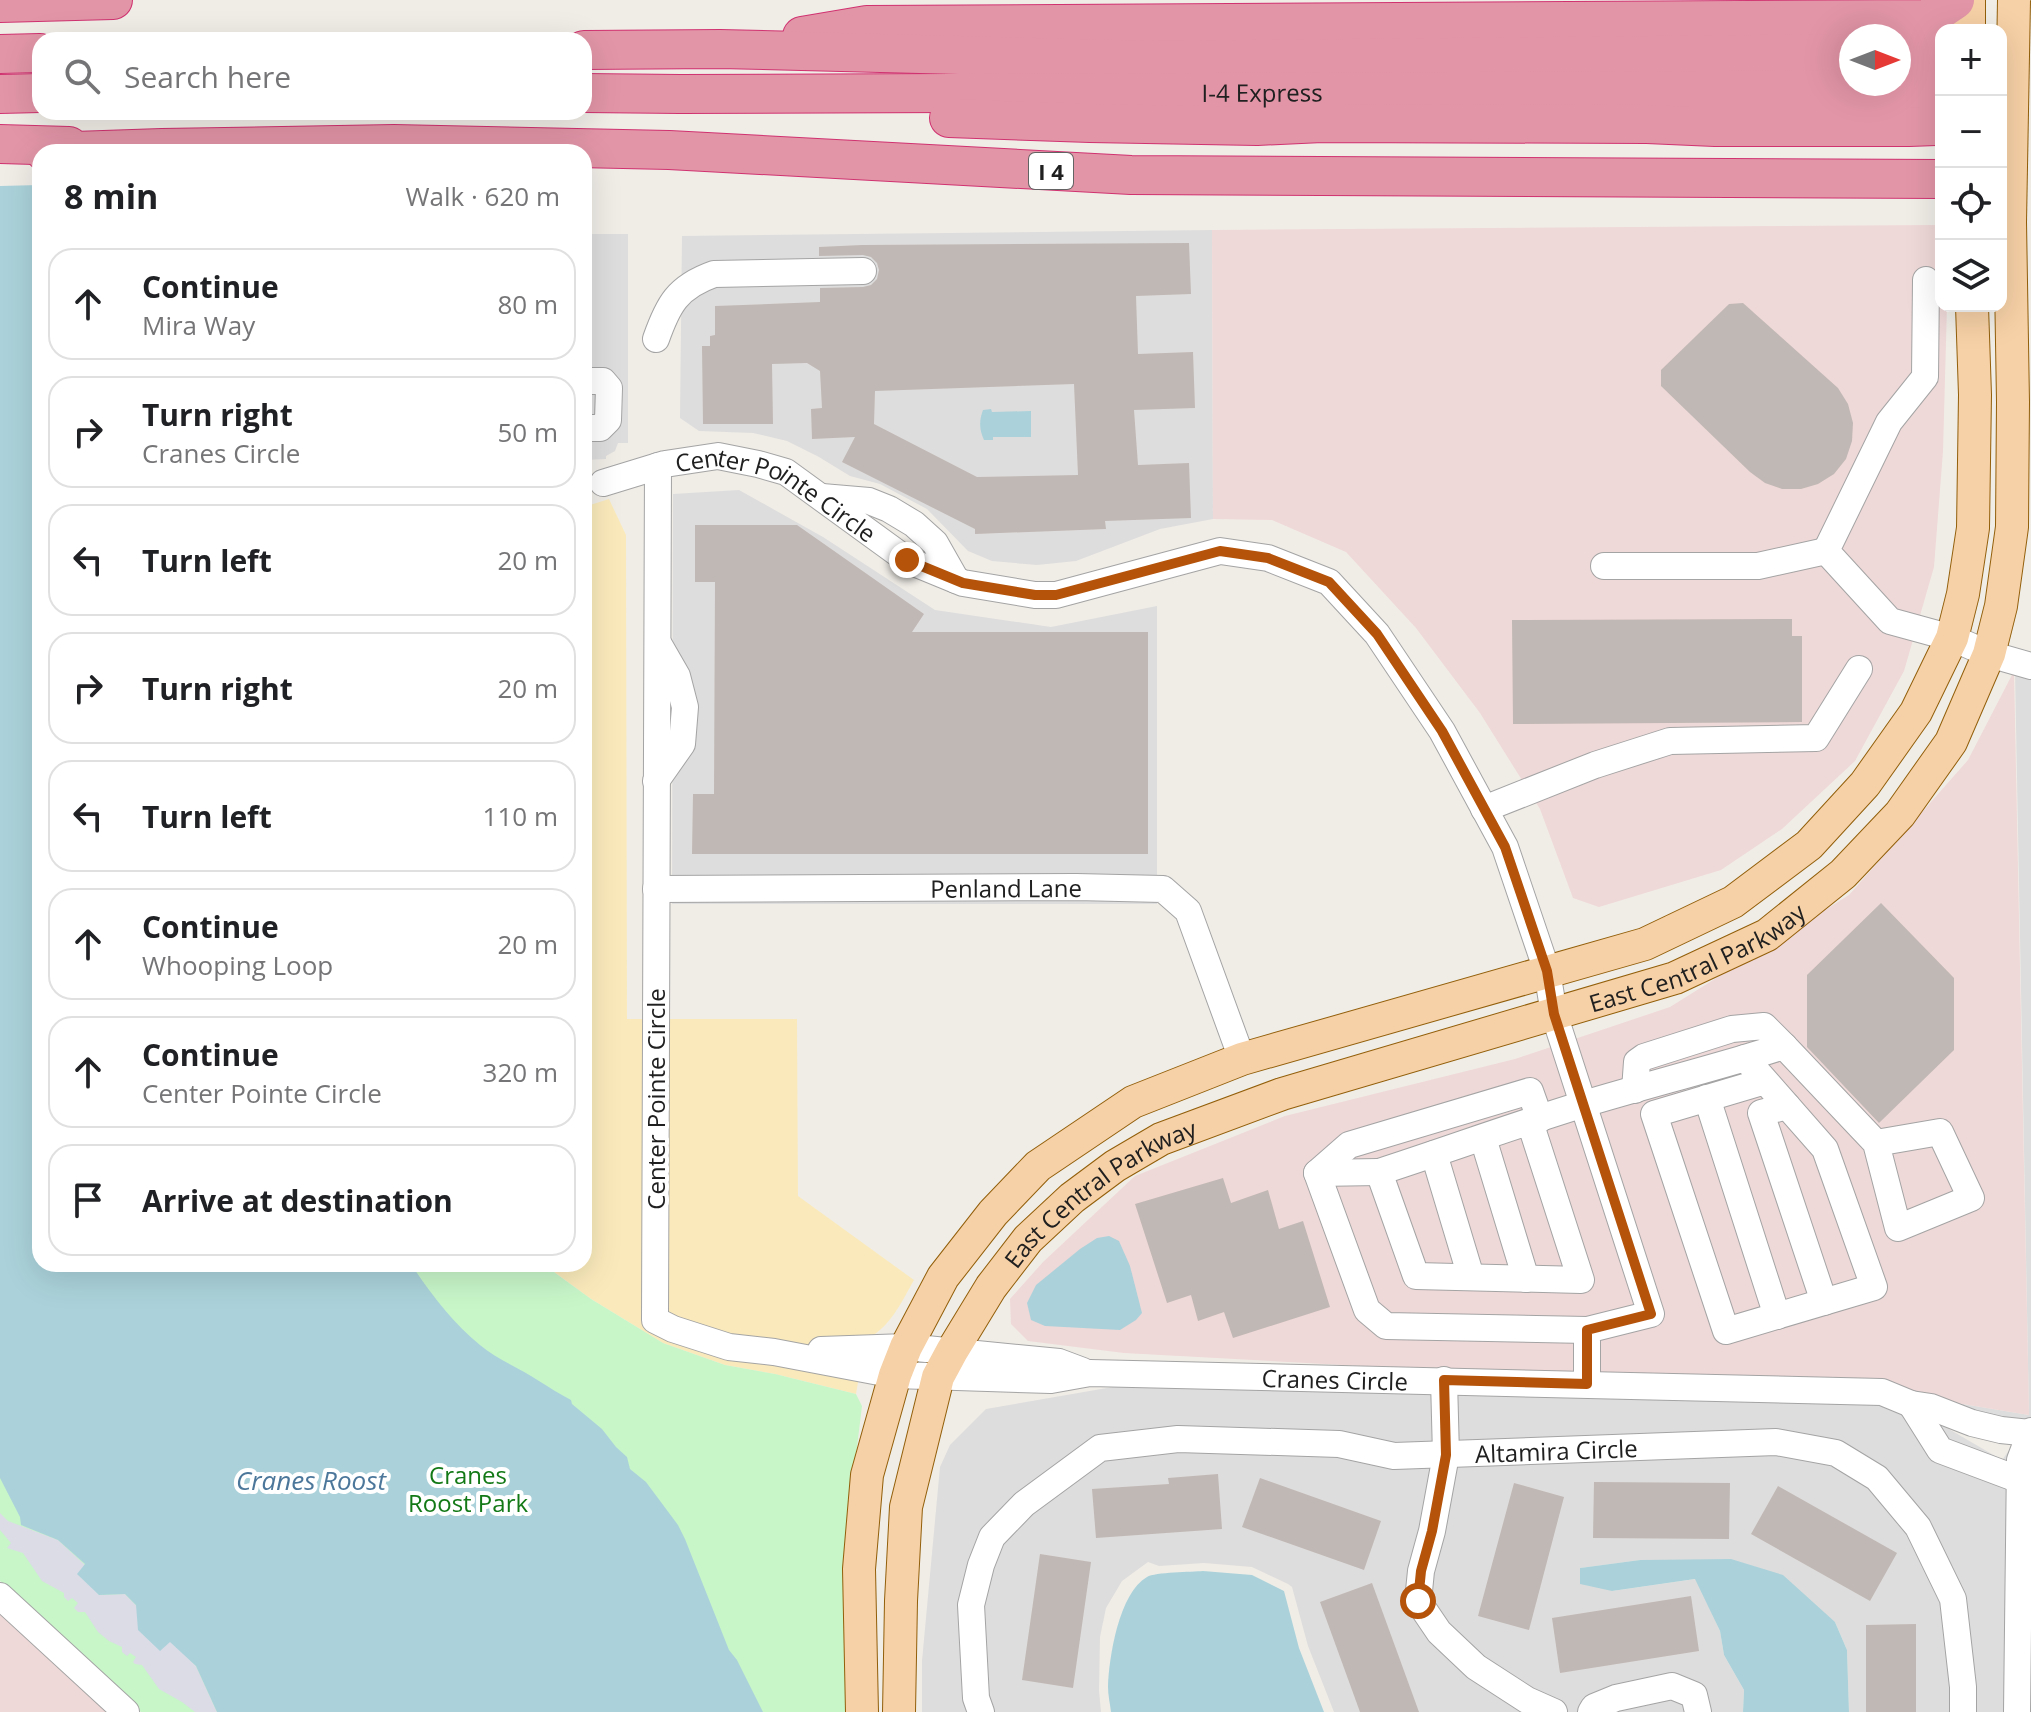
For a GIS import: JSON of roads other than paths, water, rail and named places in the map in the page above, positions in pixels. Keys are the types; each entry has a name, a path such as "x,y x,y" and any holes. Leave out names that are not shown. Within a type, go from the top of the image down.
{"highway":[{"path":"0,3 113,0"},
{"path":"720,49 867,25 1927,29"},
{"name":"I-4 Express","path":"592,50 720,49 1156,60 1839,53"},
{"path":"0,54 32,53"},
{"name":"I-4 Express","path":"592,93 1935,89"},
{"path":"0,94 32,93"},
{"path":"680,94 744,109 1090,123 1932,127"},
{"name":"I 4","path":"0,144 32,145"},
{"name":"I 4","path":"592,148 1131,175 1935,179"},
{"path":"0,154 32,153"},
{"path":"2007,179 2031,179"}],"main road":[{"path":"1969,0 1969,24"},
{"name":"East Central Parkway","path":"899,1712 906,1507 945,1364 991,1287 1028,1239 1072,1198 1115,1166 1161,1139 1282,1094 1675,978 1767,935 1843,874 1900,814 1951,742 1989,654 2001,606 2012,527 2010,222 2014,0"},
{"name":"East Central Parkway","path":"862,1712 859,1569 867,1475 900,1361 943,1277 993,1213 1038,1166 1133,1102 1242,1059 1645,944 1733,902 1809,845 1865,784 1916,712 1952,638 1963,594 1973,528 1975,395 1972,312"}],"street":[{"path":"656,339 665,312 675,297 694,282 714,274 863,271"},
{"path":"1826,551 1889,422 1925,377 1926,280"},
{"path":"592,381 603,381 609,388 608,420 600,428 592,428"},
{"name":"Center Pointe Circle","path":"603,483 658,466 718,456 786,472 907,560 963,583 1035,595 1056,595 1220,551 1268,558 1329,582 1377,634 1442,731 1505,847 1547,971 1554,1014 1651,1314 1587,1330"},
{"name":"Center Pointe Circle","path":"658,466 655,1320 729,1347 900,1361"},
{"path":"1826,551 1890,621 1952,638 1989,654 2031,666"},
{"path":"1604,566 1758,566 1826,551"},
{"path":"1484,809 1595,765 1670,741 1816,738 1859,669"},
{"name":"Penland Lane","path":"656,889 1163,889 1188,911 1242,1059"},
{"path":"1635,1090 1637,1062 1644,1057 1732,1029 1764,1026 1876,1143"},
{"path":"1317,1173 1379,1172 1584,1105 1784,1046"},
{"path":"1745,1058 1825,1149 1874,1287 1726,1331 1654,1114 1765,1081"},
{"path":"1317,1173 1349,1145 1530,1091 1535,1121 1581,1280 1416,1276 1379,1172"},
{"path":"1707,1098 1777,1316"},
{"path":"1787,1106 1761,1113 1824,1302"},
{"path":"1483,1138 1526,1279"},
{"path":"1434,1154 1471,1277"},
{"path":"1317,1173 1367,1310 1386,1326 1587,1330 1587,1384"},
{"name":"Cranes Circle","path":"900,1361 945,1364 1059,1362 1090,1373 1882,1392 1987,1427 2030,1432"},
{"path":"1444,1380 1446,1455 1421,1571 1418,1601 1439,1632 1476,1667 1527,1700 1554,1712"},
{"path":"1911,1404 1940,1450 2020,1470"},
{"path":"2017,1712 2020,1470 2030,1432"},
{"name":"Altamira Circle","path":"981,1712 976,1698 971,1605 992,1537 1024,1504 1100,1448 1178,1439 1339,1444 1394,1456 1776,1442 1836,1453 1877,1478 1918,1527 1946,1584 1953,1599 1963,1712"},
{"path":"0,1596 126,1712"},
{"path":"1591,1712 1594,1707 1616,1698 1672,1686 1694,1695 1698,1712"}],"water":[{"name":"Cranes Roost","path":"32,185 32,1272 416,1272 442,1307 480,1345 571,1400 627,1457 630,1469 646,1482 678,1525 729,1650 763,1712 217,1712 196,1666 170,1642 160,1651 138,1630 136,1605 125,1594 99,1595 77,1574 85,1564 58,1540 21,1525 0,1478 0,186"},
{"path":"991,409 992,412 1031,411 1031,437 993,437 993,440 984,440 980,429 981,418 983,410"},
{"path":"1109,1236 1119,1241 1130,1266 1142,1313 1136,1320 1120,1330 1045,1326 1031,1320 1027,1303 1036,1285 1080,1249 1097,1238"},
{"path":"1731,1559 1783,1575 1835,1622 1847,1650 1849,1712 1743,1712 1744,1690 1724,1655 1720,1631 1695,1579 1612,1591 1580,1584 1580,1568 1640,1560"},
{"path":"1203,1571 1252,1575 1284,1591 1299,1648 1324,1712 1111,1712 1108,1687 1111,1659 1117,1627 1129,1597 1137,1585 1151,1575"}],"park label":[{"name":"Cranes Roost Park","path":"468,1488"}]}
